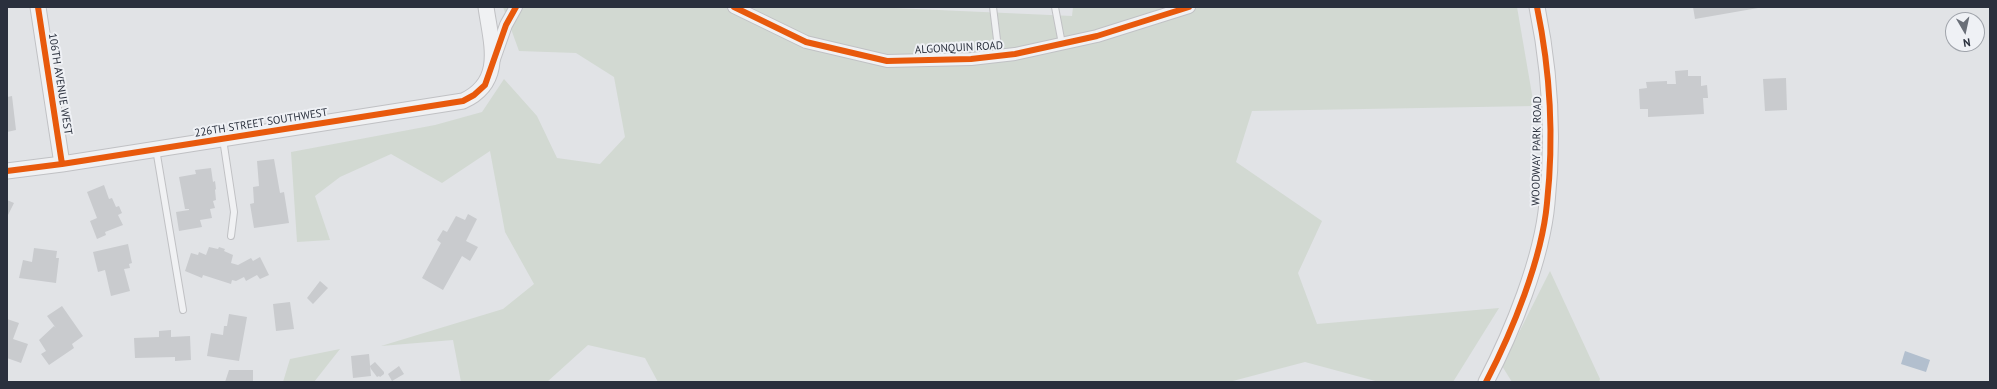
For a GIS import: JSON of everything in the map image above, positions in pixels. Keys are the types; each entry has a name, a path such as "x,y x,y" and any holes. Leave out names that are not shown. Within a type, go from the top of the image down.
{"street":[{"name":"106TH AVENUE WEST","path":"38,7 62,164"},
{"path":"486,7 494,59"},
{"path":"494,59 506,25 516,7"},
{"name":"ALGONQUIN ROAD","path":"734,7 806,42 887,61 971,59 999,56 1097,36 1189,7"},
{"name":"WOODWAY PARK ROAD","path":"1487,381 1516,318 1539,245 1547,203 1549,102 1547,66 1537,7"},
{"name":"226TH STREET SOUTHWEST","path":"7,171 223,139 463,100 474,96 485,85 494,59"}],"lane":[{"path":"993,7 999,56"},
{"path":"1055,7 1062,44"},
{"path":"223,139 233,205 231,236"},
{"path":"156,149 183,310"}],"shaded area":[{"path":"503,7 872,7 1072,16 1073,7 1517,7 1534,106 1252,111 1236,162 1322,221 1298,273 1317,324 1499,308 1453,382 1379,382 1305,362 1229,382 658,382 645,358 588,345 547,382 461,382 453,340 381,346 503,309 534,284 505,232 490,151 442,183 391,154 340,177 315,196 330,240 297,242 291,152 435,125 482,112 504,79 537,116 557,158 600,164 625,137 614,77 576,53 519,51"},
{"path":"1550,271 1600,379 1599,382 1512,382 1502,366"},
{"path":"340,349 314,382 283,382 290,359"}],"water":[{"path":"1905,351 1930,360 1926,372 1901,364"}],"building":[{"path":"1693,7 1758,7 1758,8 1695,19"},
{"path":"1688,70 1688,76 1701,76 1701,86 1707,85 1708,98 1703,98 1704,114 1648,117 1648,109 1640,109 1639,89 1647,88 1646,82 1667,81 1667,84 1676,84 1675,71"},
{"path":"1786,78 1787,110 1765,111 1763,79"},
{"path":"12,96 16,130 7,132 7,97"},
{"path":"274,159 280,193 284,192 289,223 254,228 250,204 254,203 253,187 259,186 257,161"},
{"path":"211,168 213,182 215,181 216,189 216,200 213,201 215,208 210,209 212,218 200,220 202,227 179,231 176,212 189,209 185,209 179,177 196,174 195,170"},
{"path":"104,185 109,199 112,198 116,207 119,206 122,213 118,215 123,225 105,232 106,235 97,239 90,221 97,218 87,192"},
{"path":"7,200 14,203 7,217"},
{"path":"468,214 477,219 466,241 478,247 470,261 462,256 443,290 422,278 441,243 437,240 443,230 447,232 456,216 465,220"},
{"path":"128,244 132,263 129,264 130,268 124,269 130,291 111,296 105,270 98,272 93,252"},
{"path":"209,247 218,249 219,247 225,249 224,251 233,255 231,263 238,265 251,258 253,261 260,257 269,275 260,279 257,275 246,281 244,277 236,281 232,280 231,284 203,275 202,278 185,271 191,253 198,255 199,252 206,255"},
{"path":"34,248 57,251 56,258 59,258 56,283 19,278 23,260 32,262"},
{"path":"320,281 328,288 313,304 307,298"},
{"path":"290,302 294,329 276,331 273,304"},
{"path":"62,306 83,336 72,344 74,348 49,365 41,354 46,351 39,340 54,326 56,328 47,316"},
{"path":"229,314 247,317 239,361 207,356 211,333 223,335 224,326 227,326"},
{"path":"7,319 19,323 13,339 28,344 21,363 7,358"},
{"path":"171,330 171,337 190,336 191,360 175,361 175,357 135,358 134,338 159,337 159,331"},
{"path":"369,354 371,376 353,378 351,356"},
{"path":"375,362 384,372 384,374 380,377 377,377 370,366"},
{"path":"399,366 404,374 392,381 388,374"},
{"path":"229,370 253,370 253,382 225,382"}],"cycle path":[{"path":"38,7 62,164"},
{"path":"7,171 62,164 463,101 474,95 485,85 506,25 516,7"},
{"path":"734,7 806,42 887,61 971,59 1015,54 1097,36 1189,7"},
{"path":"1486,382 1506,341 1524,295 1539,248 1547,203 1550,154 1550,104 1545,55 1537,7"}]}
